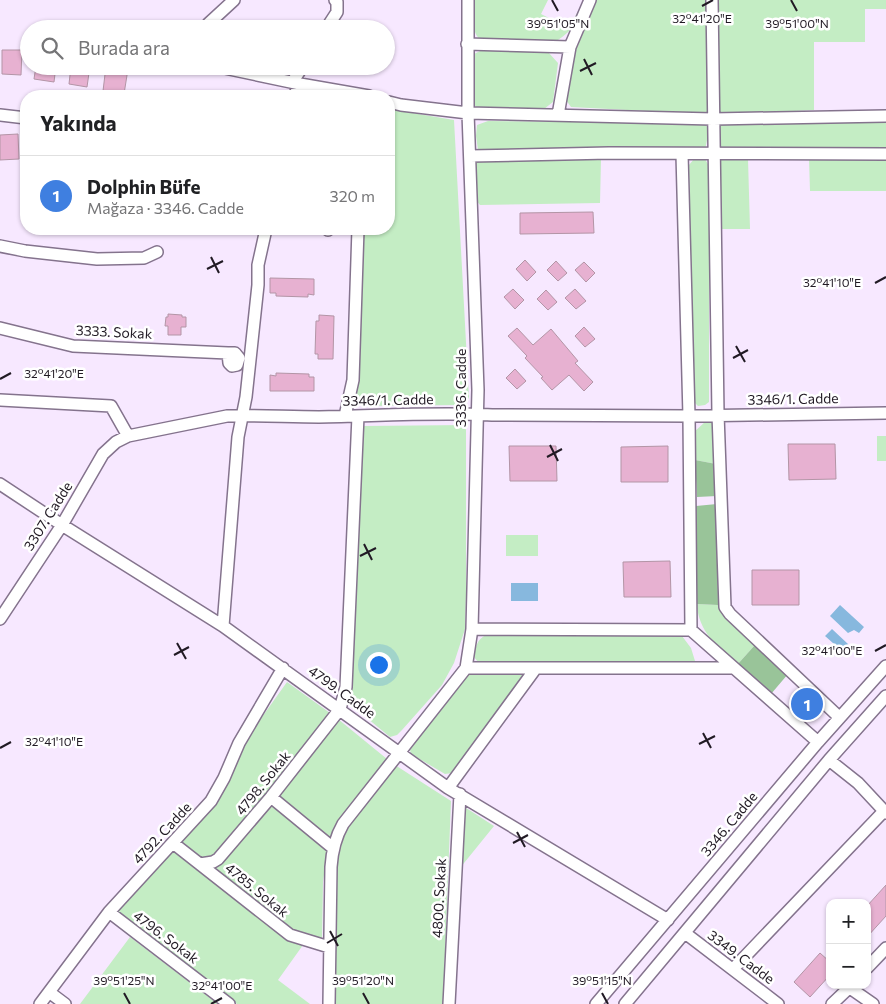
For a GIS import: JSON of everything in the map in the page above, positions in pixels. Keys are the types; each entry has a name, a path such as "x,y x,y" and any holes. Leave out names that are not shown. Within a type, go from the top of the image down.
{"street":[{"path":"212,20 234,0"},
{"path":"332,20 337,12 338,2 335,0"},
{"name":"3336. Cadde","path":"466,668 472,629 478,390 468,113 468,0"},
{"path":"558,115 570,47 590,0"},
{"path":"712,0 718,414 725,607 730,614 839,717"},
{"path":"467,44 570,47"},
{"path":"258,75 334,90"},
{"path":"295,90 300,75"},
{"path":"395,104 468,113 713,119 886,116"},
{"path":"0,115 20,117"},
{"path":"682,154 689,416 691,630"},
{"path":"470,156 886,154"},
{"path":"223,626 238,437 246,397 258,285 258,265 265,235"},
{"path":"345,416 353,380 358,235"},
{"path":"0,246 25,251 97,259 144,258 157,252"},
{"name":"3333. Sokak","path":"0,328 73,346 228,352"},
{"path":"0,400 111,406 128,436"},
{"name":"3346/1. Cadde","path":"128,436 227,416 477,414 689,416 886,412"},
{"path":"340,709 346,687 358,416"},
{"name":"3307. Cadde","path":"0,619 62,525 103,454 116,442 128,436"},
{"name":"4799. Cadde","path":"0,484 223,626 448,788 668,920"},
{"path":"472,629 691,630 818,742"},
{"name":"3346. Cadde","path":"596,1004 839,717 886,666"},
{"name":"4792. Cadde","path":"40,1004 109,912 211,801 224,778 239,743 283,668"},
{"path":"329,1004 333,848 343,824 466,668 732,668"},
{"path":"448,788 536,668"},
{"path":"625,1004 886,696"},
{"name":"4798. Sokak","path":"200,864 213,862 218,859 271,797 340,709"},
{"path":"733,969 885,812 858,783 830,760"},
{"name":"4800. Sokak","path":"449,1004 460,794"},
{"path":"271,797 333,848"},
{"name":"4785. Sokak","path":"173,843 290,935 329,947"},
{"name":"4796. Sokak","path":"109,912 229,1004"},
{"name":"3349. Cadde","path":"685,933 778,1004"},
{"path":"871,964 886,948"},
{"path":"832,1004 848,989"},
{"path":"854,989 872,1004"},
{"path":"49,992 65,1004"}],"green space":[{"path":"473,0 548,0 541,14 569,28 584,0 587,0 572,27 558,40 481,40 475,32 473,22"},
{"path":"596,0 707,0 709,111 703,114 571,107 566,100 574,55"},
{"path":"715,0 886,0 886,9 865,9 865,42 814,42 814,110 723,115 717,114"},
{"path":"486,48 548,52 558,63 553,102 544,109 518,110 487,109 474,105 472,55"},
{"path":"395,110 454,120 469,398 462,405 364,406 355,397 362,235 395,235"},
{"path":"488,121 706,125 709,130 705,150 478,150 477,125"},
{"path":"722,122 886,122 886,148 718,149 717,124"},
{"path":"886,157 886,191 810,191 809,158"},
{"path":"601,158 600,203 480,205 475,199 475,162 477,160"},
{"path":"694,159 705,159 709,166 712,245 709,275 709,402 698,406 693,401 689,165"},
{"path":"748,159 750,229 719,229 718,160"},
{"path":"705,422 713,423 716,464 695,460 694,432"},
{"path":"466,425 465,629 454,663 442,685 397,735 390,737 350,704 348,699 363,426"},
{"path":"877,436 886,436 886,461 877,461"},
{"path":"695,460 716,464 717,496 697,497"},
{"path":"717,504 718,605 697,604 696,506"},
{"path":"506,535 538,535 538,556 506,556"},
{"path":"697,604 718,605 722,613 755,645 737,665 716,645 705,631 698,614"},
{"path":"486,635 682,636 691,648 695,661 478,662 474,657 476,647 480,639"},
{"path":"755,645 788,674 771,694 737,665"},
{"path":"470,672 526,672 459,769 445,774 411,754 410,750 465,675"},
{"path":"287,682 330,713 218,856 200,860 177,841 235,762 252,731"},
{"path":"338,719 387,759 333,831 329,843 276,797"},
{"path":"395,765 451,801 443,1004 335,1004 334,878 339,848 345,830"},
{"path":"271,804 328,846 323,882 322,942 293,933 207,867"},
{"path":"463,806 494,826 460,868"},
{"path":"174,846 258,916 303,945 278,980 310,1004 237,1004 145,937 116,910"},
{"path":"130,937 218,1004 80,1004"}],"water":[{"path":"511,583 538,583 538,601 511,601"},
{"path":"840,605 864,627 859,633 854,630 848,633 830,616"},
{"path":"832,629 848,644 842,651 825,636"}],"building":[{"path":"2,50 20,50 20,75 2,74"},
{"path":"35,75 55,75 54,82 34,79"},
{"path":"70,75 89,75 87,87 69,84"},
{"path":"105,75 127,75 125,90 103,90"},
{"path":"18,134 19,159 0,160 0,135"},
{"path":"593,212 594,233 520,234 520,213"},
{"path":"525,260 536,272 527,281 516,269"},
{"path":"556,261 567,273 558,281 547,270"},
{"path":"584,262 595,273 586,282 575,270"},
{"path":"270,278 314,279 314,295 308,294 308,297 276,296 276,293 270,293"},
{"path":"513,289 524,300 515,309 504,297"},
{"path":"575,289 586,301 576,309 565,298"},
{"path":"546,290 557,302 548,310 537,299"},
{"path":"168,314 186,317 186,327 181,327 181,335 168,335 168,326 165,326"},
{"path":"319,315 334,316 333,359 318,359 318,354 315,354 316,321 319,321"},
{"path":"584,327 595,339 585,347 575,336"},
{"path":"517,328 533,345 551,329 578,361 575,363 593,382 584,391 569,375 552,390 541,378 543,377 525,358 527,356 508,336"},
{"path":"515,369 526,381 517,389 506,378"},
{"path":"276,373 309,374 309,377 314,377 314,391 270,391 270,375 276,376"},
{"path":"788,444 835,444 836,479 789,480"},
{"path":"509,446 556,446 557,481 510,481"},
{"path":"668,446 668,482 621,482 621,447"},
{"path":"670,561 671,597 624,597 623,562"},
{"path":"752,570 799,570 799,605 752,605"},
{"path":"886,885 886,916 871,933 871,902"},
{"path":"820,953 826,958 826,979 810,997 794,982"}],"place":[{"name":"Dolphin Büfe","path":"807,704"}]}
